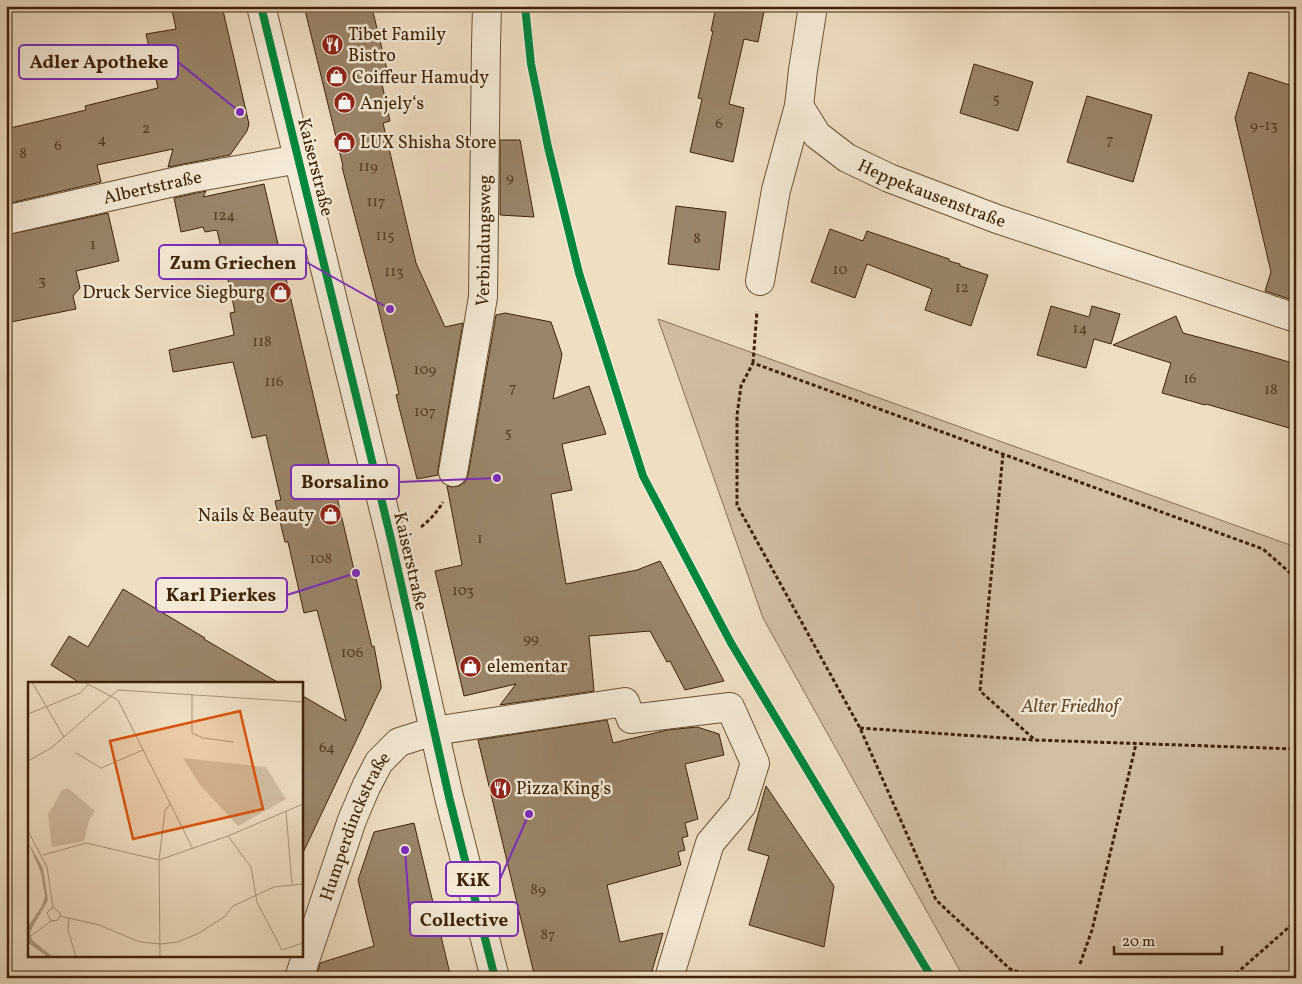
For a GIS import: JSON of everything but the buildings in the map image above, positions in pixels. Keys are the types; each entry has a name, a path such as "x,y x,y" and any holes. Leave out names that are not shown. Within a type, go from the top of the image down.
{"street":[{"name":"Kaiserstraße","path":"261,6 391,539 434,731 495,978"},
{"name":"Verbindungsweg","path":"453,472 483,297 487,6"},
{"path":"760,281 776,190 799,106 814,6"},
{"name":"Heppekausenstraße","path":"799,106 817,135 847,158 889,178 997,219 1296,318"},
{"name":"Albertstraße","path":"6,220 187,179 299,159"},
{"name":"Humperdinckstraße","path":"299,978 352,820 379,762 399,742 434,731 625,702 630,719 730,708 755,764 742,805 710,843 670,978"}],"path":[{"path":"760,281 753,363 741,386 737,415 737,505 860,728 936,900 1010,969 1037,978"},
{"path":"753,363 1263,549 1296,578"},
{"path":"1003,454 980,691 1035,740"},
{"path":"391,539 413,533 432,517 444,501 453,472"},
{"path":"860,728 1035,740 1296,749"},
{"path":"1080,964 1092,930 1136,744"},
{"path":"1231,978 1296,921"}],"green space":[{"name":"Alter Friedhof","path":"658,319 1296,547 1296,978 964,978 763,618"}],"cycle path":[{"path":"261,6 391,539 449,797 495,978"},
{"path":"525,6 531,64 548,147 579,273 643,476 731,643 932,978"}],"place":[{"name":"Tibet Family Bistro","path":"332,44"},
{"name":"Coiffeur Hamudy","path":"336,77"},
{"name":"Anjely‘s","path":"344,103"},
{"name":"Adler Apotheke","path":"240,112"},
{"name":"LUX Shisha Store","path":"344,142"},
{"name":"Druck Service Siegburg","path":"281,292"},
{"name":"Zum Griechen","path":"390,309"},
{"name":"Borsalino","path":"497,478"},
{"name":"Nails & Beauty","path":"330,515"},
{"name":"Karl Pierkes","path":"356,573"},
{"name":"elementar","path":"471,666"},
{"name":"Pizza King's","path":"500,788"},
{"name":"KiK","path":"529,814"},
{"name":"Collective","path":"405,850"}]}
